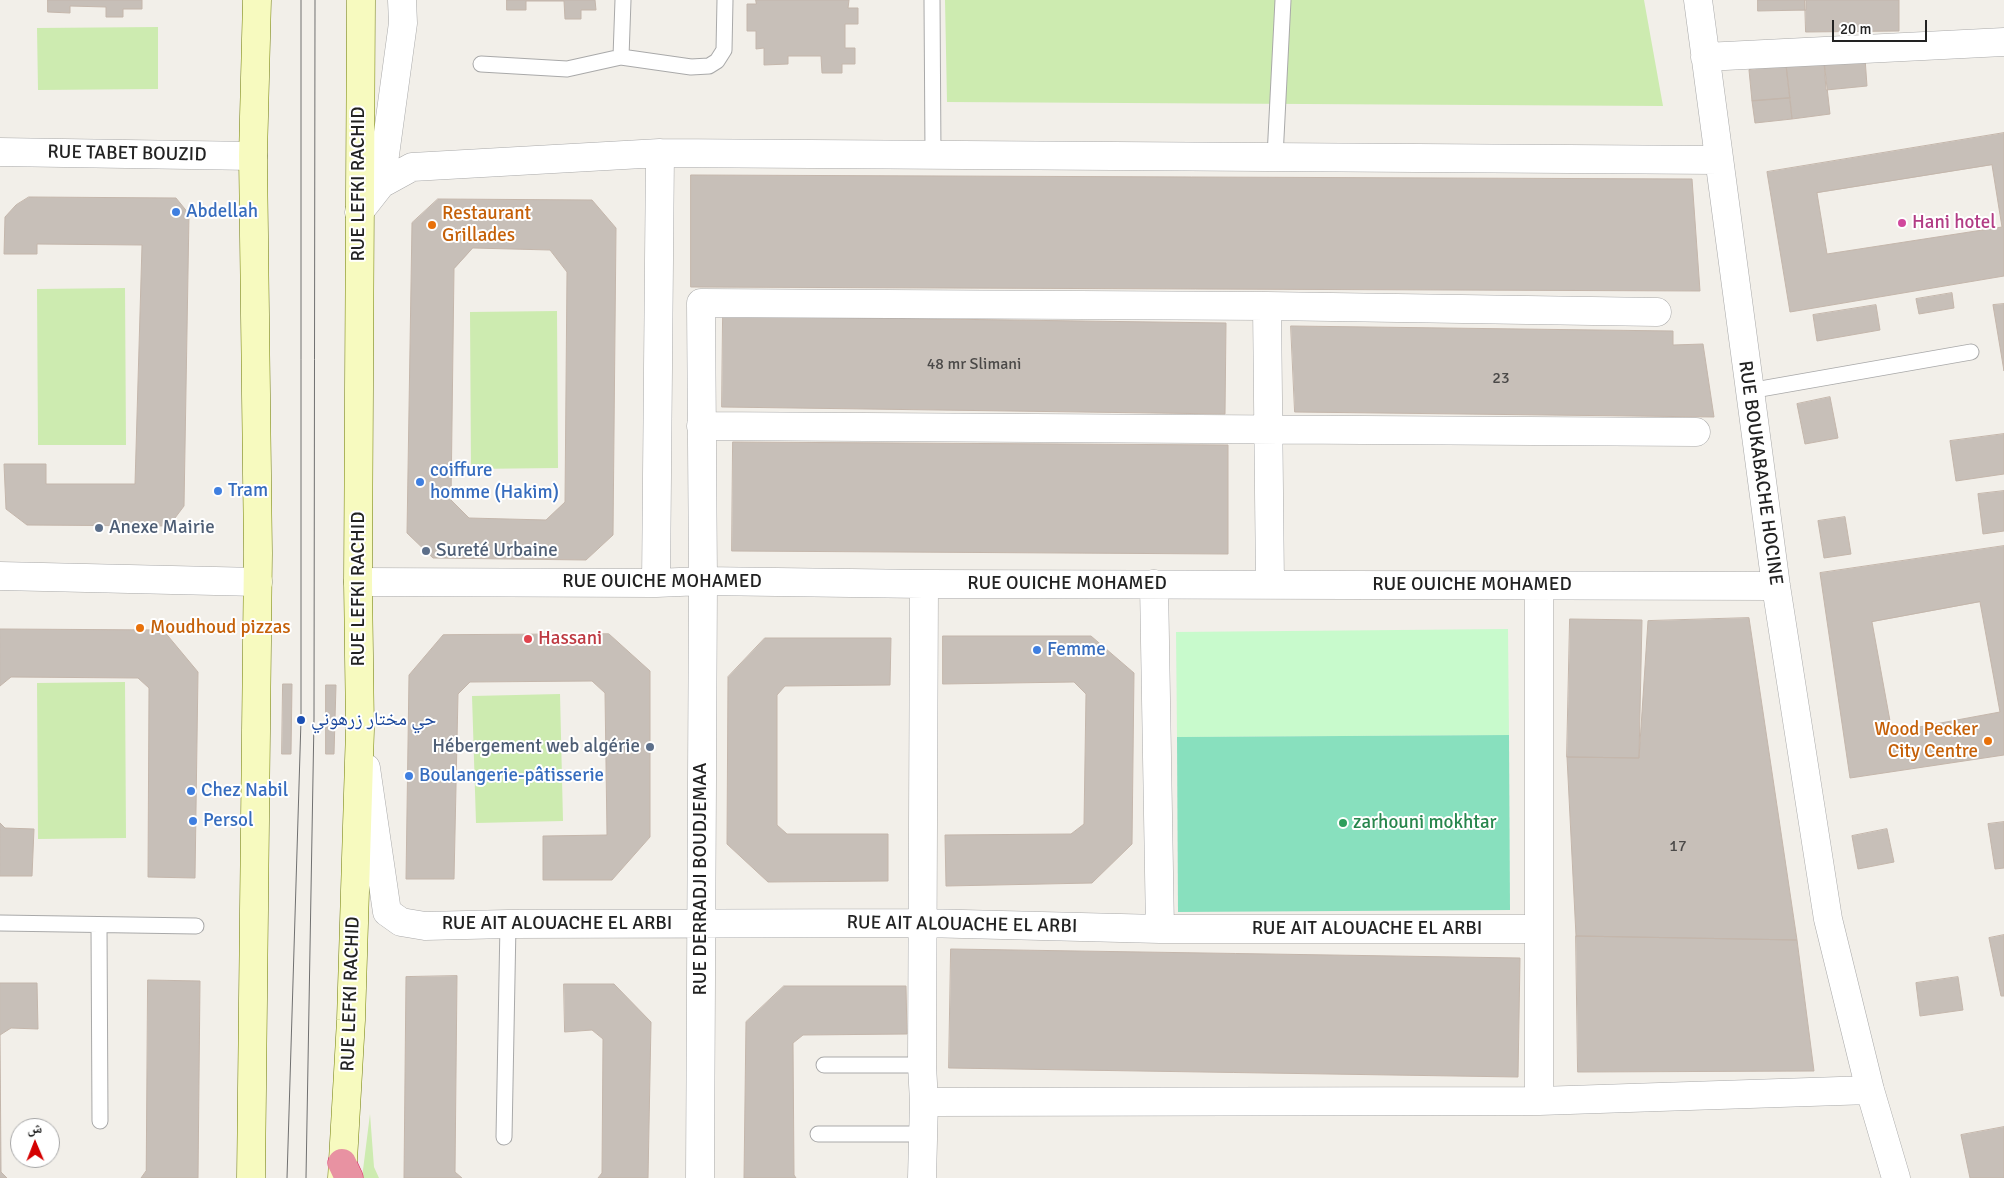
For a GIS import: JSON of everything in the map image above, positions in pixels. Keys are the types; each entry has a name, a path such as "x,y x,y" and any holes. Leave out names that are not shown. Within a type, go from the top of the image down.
{"main road":[{"path":"251,1178 258,582 254,156 257,0"},
{"name":"RUE LEFKI RACHID","path":"344,1173 360,729 358,582 361,0"}],"street":[{"path":"381,184 403,22 402,0"},
{"name":"RUE BOUKABACHE HOCINE","path":"1698,0 1776,586 1832,944 1870,1090"},
{"path":"1705,57 2004,42"},
{"name":"RUE TABET BOUZID","path":"0,152 254,156"},
{"path":"359,212 381,184 412,167 660,153 1719,160"},
{"path":"656,583 660,153"},
{"name":"RUE DERRADJI BOUDJEMAA","path":"700,1178 703,581 701,303 1267,306"},
{"path":"1270,584 1267,306 1657,312"},
{"path":"701,426 1696,432"},
{"path":"0,576 258,582"},
{"name":"RUE OUICHE MOHAMED","path":"358,582 656,583 703,581 924,584 1776,586"},
{"path":"922,1178 924,1102 922,1065 924,584"},
{"path":"1154,584 1160,929"},
{"path":"1539,586 1539,1101"},
{"name":"RUE AIT ALOUACHE EL ARBI","path":"360,729 387,912 401,922 425,926 923,923 1160,929 1539,929"},
{"path":"924,1102 1539,1101 1870,1090 1896,1178"}],"lane":[{"path":"621,57 623,0"},
{"path":"481,64 567,69 621,57 690,67 709,66 717,61 724,50 725,0"},
{"path":"932,0 933,154"},
{"path":"1275,157 1283,0"},
{"path":"1749,391 1971,352"},
{"path":"0,923 196,926"},
{"path":"504,1138 508,924"},
{"path":"99,925 100,1121"},
{"path":"824,1065 922,1065"},
{"path":"818,1134 922,1134"}],"green space":[{"path":"945,0 1644,0 1663,106 947,102"},
{"path":"158,27 158,89 38,90 37,28"},
{"path":"125,288 126,445 38,445 37,289"},
{"path":"557,311 558,468 471,469 470,312"},
{"path":"1508,629 1509,735 1177,737 1176,632"},
{"path":"125,682 126,838 38,839 37,683"},
{"path":"560,694 563,821 476,823 472,696"},
{"name":"zarhouni mokhtar","path":"1509,735 1510,910 1178,912 1177,737"},
{"path":"370,1114 374,1167 379,1178 362,1178"}],"building":[{"path":"48,0 142,0 142,9 123,9 123,17 106,17 106,7 70,6 70,13 48,12"},
{"path":"507,0 595,0 596,10 581,10 581,19 565,19 564,1 526,1 526,10 507,10"},
{"path":"756,0 849,0 848,8 858,8 858,24 845,24 845,48 855,48 855,64 842,64 842,73 822,73 821,56 788,56 788,64 764,65 764,48 756,49 756,31 747,31 747,4 756,4"},
{"path":"1758,0 1806,0 1806,10 1758,11"},
{"path":"1805,0 1899,0 1899,31 1806,32"},
{"path":"1865,58 1867,86 1826,90 1824,61"},
{"path":"1824,61 1830,114 1792,119 1786,65"},
{"path":"1786,65 1790,98 1752,101 1749,70"},
{"path":"1790,98 1792,119 1755,123 1752,101"},
{"path":"2004,133 2004,276 1790,312 1767,172"},
{"path":"1992,165 2002,227 1827,254 1817,193"},
{"path":"691,175 1692,179 1700,291 691,287"},
{"path":"29,197 176,198 189,214 184,506 169,526 27,525 6,509 4,464 46,464 46,484 135,484 142,245 37,244 37,254 4,254 5,217 16,205"},
{"path":"438,199 592,200 616,228 613,535 586,560 433,558 407,533 412,223","holes":["473,248 550,250 567,272 565,502 546,520 469,518 451,500 454,269"]},
{"path":"1952,293 1954,308 1919,314 1916,299"},
{"path":"2004,304 2004,371 1993,305"},
{"path":"1876,305 1880,330 1817,341 1813,315"},
{"path":"723,316 1226,323 1225,414 722,407"},
{"path":"1291,326 1673,331 1673,345 1703,344 1714,417 1295,412"},
{"path":"1830,397 1838,438 1805,444 1797,404"},
{"path":"2004,434 2004,474 1956,481 1950,441"},
{"path":"733,442 1228,445 1228,554 732,551"},
{"path":"2004,491 2004,531 1983,534 1978,494"},
{"path":"1845,517 1851,554 1824,558 1818,521"},
{"path":"2004,546 2004,755 1850,778 1820,573"},
{"path":"1980,602 2000,712 1892,732 1872,622"},
{"path":"1749,618 1797,940 1576,936 1567,757 1639,758 1648,621"},
{"path":"1570,619 1642,620 1639,758 1567,757"},
{"path":"0,629 163,630 198,672 195,878 148,877 149,688 138,678 11,677 0,686"},
{"path":"609,634 650,671 650,837 612,880 543,880 543,836 607,835 605,693 592,681 470,682 458,694 454,879 406,879 409,675 443,635"},
{"path":"943,636 1091,636 1134,673 1132,844 1092,883 946,886 945,835 1071,834 1084,824 1086,694 1074,682 943,684"},
{"path":"765,638 891,638 890,685 785,686 777,695 777,825 787,834 888,834 888,881 768,882 727,844 728,677"},
{"path":"283,684 292,684 291,754 282,754"},
{"path":"326,685 336,685 334,754 326,754"},
{"path":"2004,822 2004,868 1995,869 1988,824"},
{"path":"0,823 5,828 34,829 32,876 0,876"},
{"path":"1887,829 1894,862 1858,869 1852,836"},
{"path":"2004,935 2004,996 2001,996 1989,938"},
{"path":"1576,936 1797,940 1814,1071 1578,1072"},
{"path":"951,949 1520,958 1518,1077 949,1068"},
{"path":"457,976 455,1172 462,1178 404,1178 406,977"},
{"path":"1958,977 1963,1010 1920,1016 1916,983"},
{"path":"148,980 200,981 198,1178 141,1178 146,1171"},
{"path":"0,983 37,983 38,1029 11,1028 0,1035"},
{"path":"564,984 614,984 651,1022 648,1178 598,1178 602,1173 603,1039 592,1030 565,1032"},
{"path":"784,986 906,986 907,1034 803,1035 793,1043 794,1175 796,1178 744,1178 746,1022"},
{"path":"0,1035 1,1172 7,1178 0,1178"},
{"path":"2004,1127 2004,1178 1970,1178 1961,1135"}],"tram line":[{"path":"287,1178 301,720 301,0"},
{"path":"306,1178 314,719 315,0"}],"place":[{"name":"Abdellah","path":"176,212"},
{"name":"Hani hotel","path":"1902,223"},
{"name":"Restaurant Grillades","path":"432,225"},
{"name":"coiffure homme (Hakim)","path":"420,482"},
{"name":"Tram","path":"218,491"},
{"name":"Anexe Mairie","path":"99,528"},
{"name":"Sureté Urbaine","path":"426,551"},
{"name":"Moudhoud pizzas","path":"140,628"},
{"name":"Hassani","path":"528,639"},
{"name":"Femme","path":"1037,650"},
{"name":"حي مختار زرهوني","path":"301,720"},
{"name":"Wood Pecker City Centre","path":"1988,741"},
{"name":"Hébergement web algérie","path":"650,747"},
{"name":"Boulangerie-pâtisserie","path":"409,776"},
{"name":"Chez Nabil","path":"191,791"},
{"name":"Persol","path":"193,821"},
{"name":"zarhouni mokhtar","path":"1343,823"}]}
